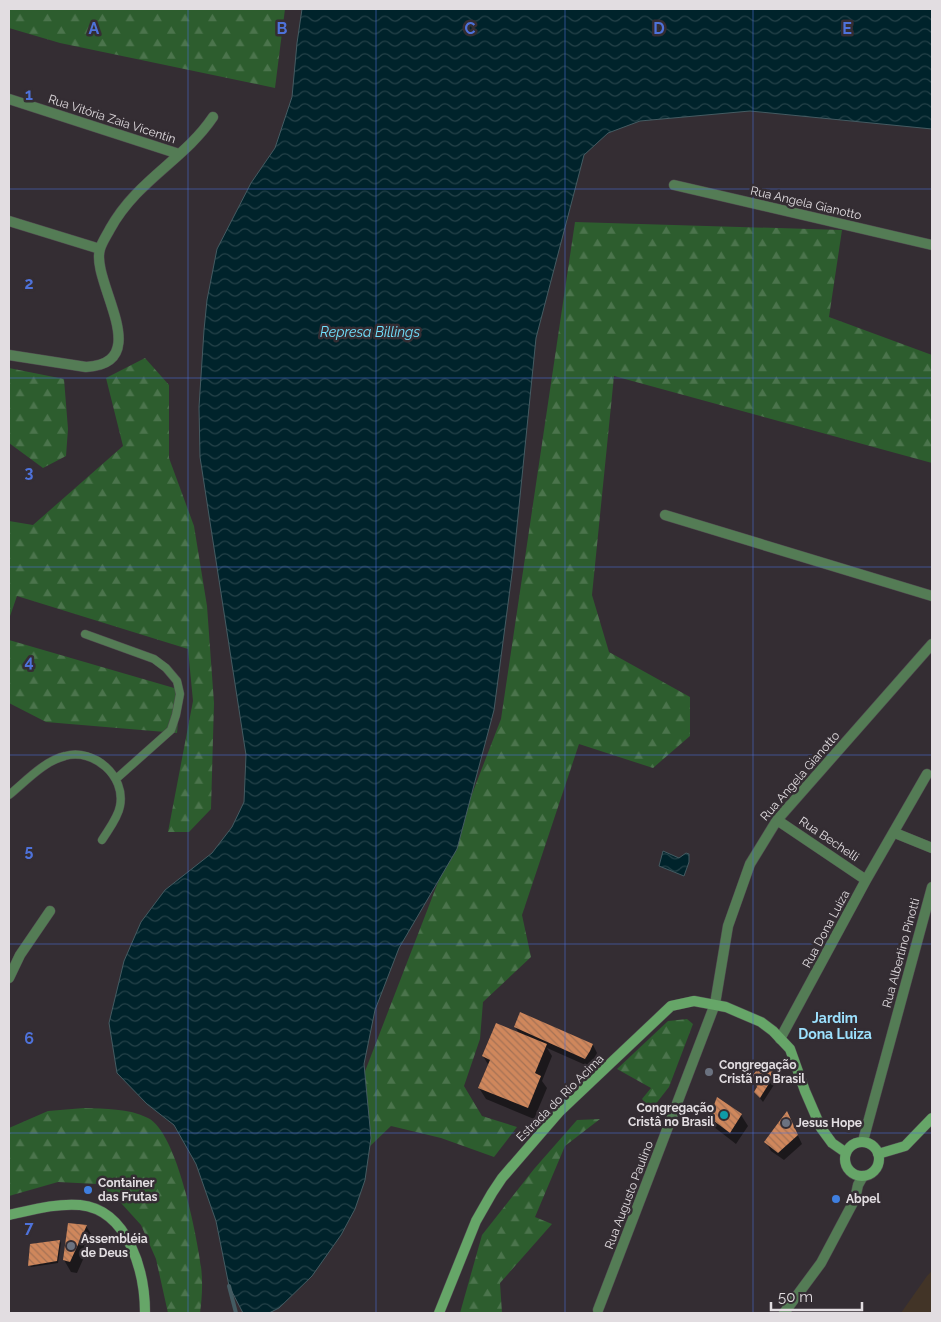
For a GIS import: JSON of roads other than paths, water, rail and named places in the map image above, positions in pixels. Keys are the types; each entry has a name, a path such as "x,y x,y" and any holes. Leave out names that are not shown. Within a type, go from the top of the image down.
{"main road":[{"name":"Estrada do Rio Acima","path":"439,1313 476,1221 497,1186 560,1111 671,1006 694,1000 726,1007 762,1022 790,1049 821,1128 832,1143 845,1152"},
{"path":"878,1154 905,1146 932,1118"},
{"path":"863,1141 874,1146 879,1162 877,1167 868,1175 862,1176 848,1169 845,1164 845,1152 852,1144 863,1141"},
{"path":"9,1215 48,1206 82,1205 96,1209 114,1222 128,1237 143,1284 144,1313"}],"street":[{"name":"Rua Vitória Zaia Vicentin","path":"9,99 179,154"},
{"path":"9,355 86,367 96,367 106,363 112,357 118,346 119,332 100,266 100,249 118,214 127,203 149,180 202,133 213,117"},
{"name":"Rua Angela Gianotto","path":"674,185 932,245"},
{"path":"9,221 100,249"},
{"path":"665,515 932,596"},
{"name":"Rua Angela Gianotto","path":"715,1004 728,926 750,864 777,820 932,644"},
{"name":"Rua Dona Luiza","path":"780,1039 866,880 895,833 927,774"},
{"name":"Rua Bechelli","path":"777,820 866,880"},
{"path":"895,833 932,848"},
{"name":"Rua Albertino Pinotti","path":"863,1141 932,887"},
{"path":"9,978 20,955 50,911"},
{"name":"Rua Augusto Paulino","path":"598,1310 715,1004"},
{"path":"784,1313 821,1263 855,1199 862,1176"}],"lane":[{"path":"85,634 154,659 178,681 180,694 171,730 116,779"},
{"path":"9,795 45,766 65,756 80,754 95,760 106,766 116,779 120,790 120,807 102,840"}],"water":[{"name":"Represa Billings","path":"302,9 932,9 932,129 750,111 640,121 608,133 584,155 536,338 513,566 494,710 457,849 399,948 375,1010 364,1064 371,1138 365,1180 355,1209 341,1235 312,1276 279,1308 269,1313 243,1313 229,1286 216,1221 196,1164 174,1125 147,1104 117,1073 109,1023 124,961 141,922 165,890 212,853 232,827 244,802 246,755 200,457 199,407 204,330 207,300 217,249 251,183 275,148 292,97"},
{"path":"663,851 679,858 686,853 689,854 689,862 684,876 659,866"}],"waterway":[{"path":"229,1286 236,1313"}],"place":[{"name":"Congregação Cristã no Brasil","path":"709,1072"},
{"name":"Congregação Cristâ no Brasil","path":"724,1115"},
{"name":"Jesus Hope","path":"786,1123"},
{"name":"Container das Frutas","path":"88,1190"},
{"name":"Abpel","path":"836,1199"},
{"name":"Assembléia de Deus","path":"71,1246"}],"district":[{"name":"Jardim Dona Luiza","path":"835,1026"}]}
